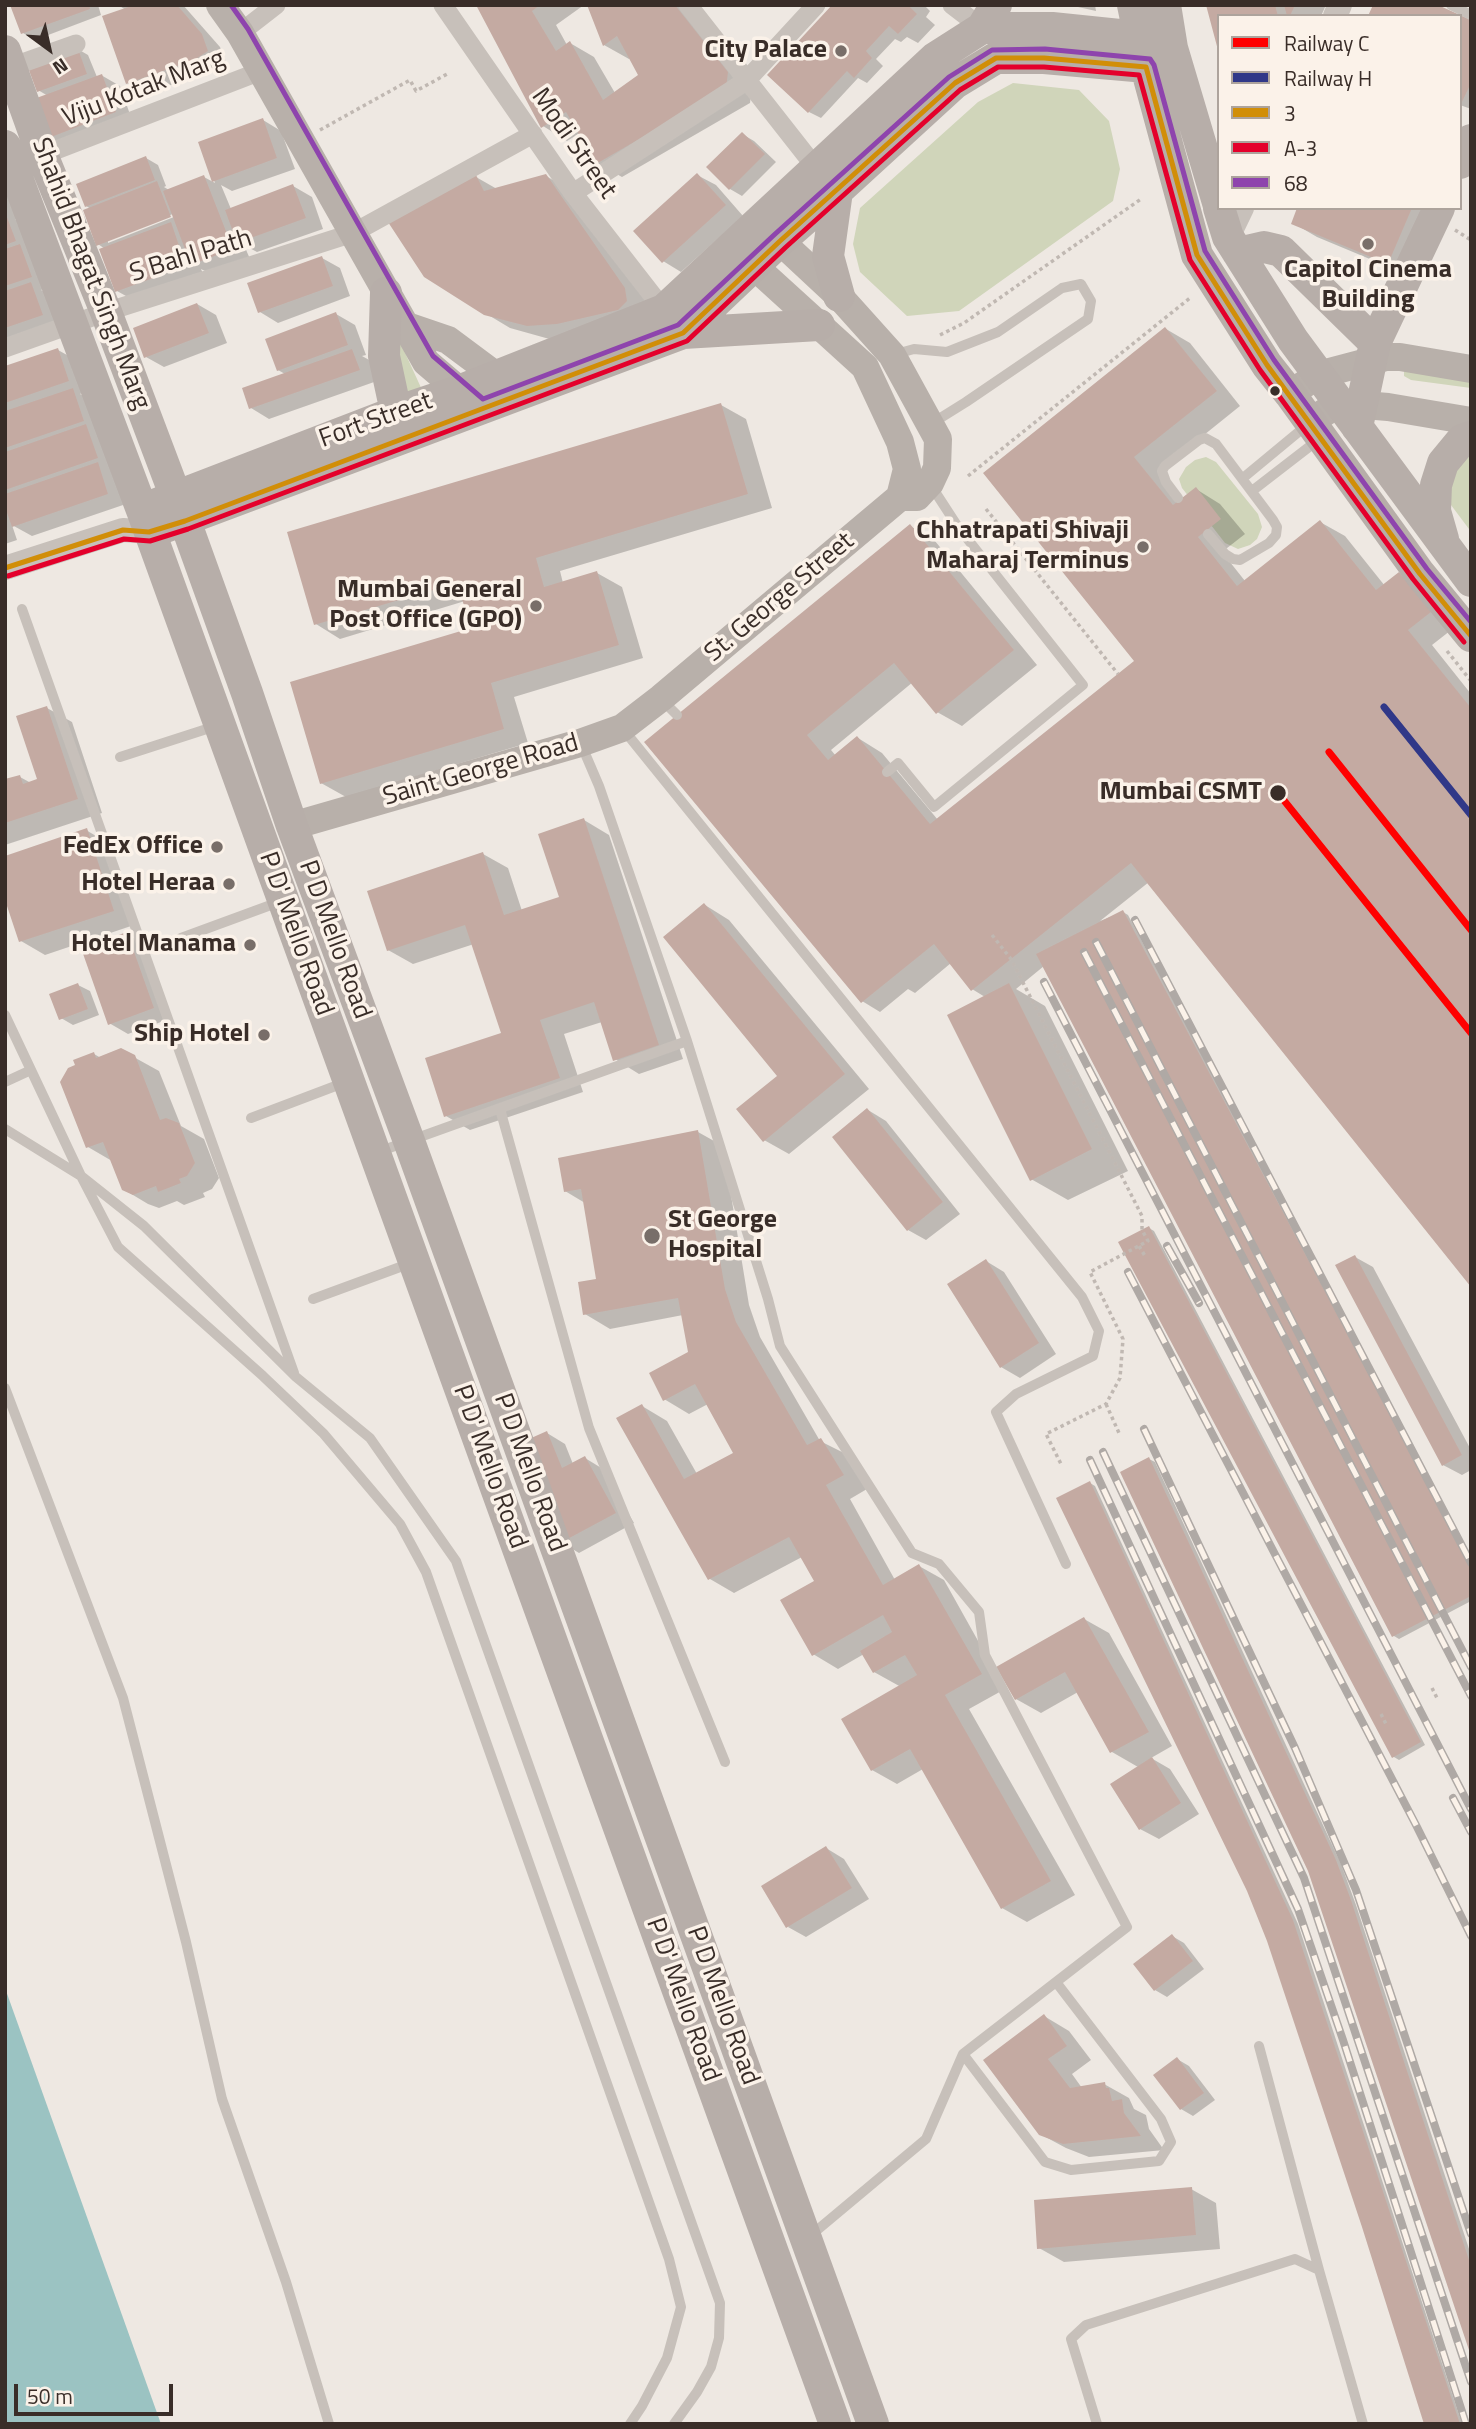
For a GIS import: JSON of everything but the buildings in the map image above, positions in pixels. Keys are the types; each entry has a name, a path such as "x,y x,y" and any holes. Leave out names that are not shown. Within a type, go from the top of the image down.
{"main road":[{"path":"220,5 240,33 426,362 470,400"},
{"path":"1133,5 1146,67 1197,255 1266,366 1290,394 1420,574 1471,636"},
{"path":"1165,5 1172,48 1217,196"},
{"path":"989,17 1052,28 1139,37 1172,48"},
{"name":"Fort Street","path":"674,322 746,235 935,58 989,17"},
{"path":"1146,67 1172,48"},
{"name":"Fort Street","path":"138,524 674,322 755,267 780,241 956,83 996,58 1044,58 1146,67"},
{"name":"Shahid Bhagat Singh Marg","path":"8,59 180,509"},
{"path":"1462,159 1471,140"},
{"name":"Shahid Bhagat Singh Marg","path":"7,159 73,324 138,524"},
{"path":"837,191 828,256 839,296"},
{"path":"1352,412 1373,352 1439,210"},
{"path":"1226,226 1264,247 1281,251 1373,352"},
{"path":"1226,226 1293,340 1318,375 1352,412 1464,570"},
{"path":"885,359 818,326 755,267 746,235 780,241 839,296 885,359 930,421 938,439 937,468 930,483 916,497 900,497 907,469 885,359"},
{"path":"386,293 384,356 396,412"},
{"path":"674,322 818,326"},
{"path":"404,325 448,340 504,386"},
{"path":"1290,394 1318,375 1373,352 1471,369"},
{"name":"Fort Street","path":"180,509 396,412 470,400"},
{"path":"1316,430 1352,412 1471,421"},
{"path":"1464,570 1435,511 1436,485 1443,463 1462,440 1471,437"},
{"name":"St. George Street","path":"669,707 900,497"},
{"name":"P D Mello Road","path":"180,509 292,827 409,1142 873,2424"},
{"name":"P D' Mello Road","path":"138,524 220,725 835,2424"},
{"name":"Saint George Road","path":"292,827 580,743 669,707"}],"street":[{"path":"240,33 276,5"},
{"name":"Modi Street","path":"443,5 573,193 674,322"},
{"path":"688,5 816,168"},
{"path":"573,193 746,81 816,5"},
{"path":"951,5 989,17"},
{"path":"8,59 76,44"},
{"name":"Viju Kotak Marg","path":"7,159 43,156 261,71"},
{"name":"S Bahl Path","path":"5,348 106,312 354,233 533,134"},
{"path":"1226,226 1240,210"},
{"path":"5,568 138,524"}],"lane":[{"path":"1451,5 1471,15"},
{"path":"885,359 947,352 998,332 1062,288 1080,284 1091,301 1088,318 966,402 930,421"},
{"path":"1243,478 1316,430"},
{"path":"1252,491 1316,430"},
{"path":"1178,498 1166,482 1162,471 1165,466 1205,438 1216,444 1277,527 1276,534 1269,543 1240,560 1225,554 1208,534"},
{"path":"887,772 898,763 934,807 1083,685 958,527 930,483"},
{"path":"22,609 296,1377"},
{"path":"120,757 220,725"},
{"path":"622,728 1083,1297 1099,1331 1093,1356 1016,1394 996,1412 1066,1564"},
{"path":"580,743 599,786 687,1041 768,1299 780,1346 912,1553 939,1564 979,1612 985,1655 1127,1927 963,2054 926,2139 806,2239"},
{"path":"181,937 282,900"},
{"path":"5,1015 118,1248 263,1376 323,1433 400,1524 426,1572 669,2259 681,2307 667,2358 630,2424"},
{"path":"375,1153 687,1041"},
{"path":"5,1082 31,1070"},
{"path":"251,1118 347,1082"},
{"path":"500,1109 589,1428 725,1762"},
{"path":"5,1129 81,1176 144,1226 296,1377 370,1438 456,1561 720,2303 719,2338 711,2367 674,2424"},
{"path":"313,1299 415,1261"},
{"path":"5,1388 123,1698 186,1941 222,2099 286,2282 329,2424"},
{"path":"963,2054 1045,2162 1071,2171 1159,2161 1171,2142 1161,2119 1056,1982"},
{"path":"1259,2046 1363,2424"},
{"path":"1097,2424 1071,2339 1086,2325 1295,2259 1319,2270"}],"path":[{"path":"301,140 410,80 416,91 449,73"},
{"path":"885,359 964,323 1141,199"},
{"path":"968,476 1190,298"},
{"path":"986,509 1118,674"},
{"path":"992,935 1011,959 1142,1216 1142,1230 1148,1241 1090,1272 1123,1339 1120,1378 1106,1404 1046,1434 1061,1464"},
{"path":"1139,1246 1145,1256"},
{"path":"1106,1404 1119,1433"},
{"path":"1432,1688 1438,1700"},
{"path":"1381,1714 1387,1726"}],"green space":[{"path":"1013,83 1079,90 1109,121 1120,169 1113,201 959,311 907,316 860,272 853,244 860,208 978,102"},
{"path":"401,344 423,392 409,395 390,355 392,346"},
{"path":"1404,371 1471,378 1471,388 1411,380 1404,376"},
{"path":"1471,452 1469,529 1451,505 1447,488 1453,469"},
{"path":"1206,457 1216,462 1258,514 1262,527 1257,539 1250,545 1238,549 1225,543 1182,488 1179,479 1186,467 1195,460"}],"water":[{"path":"5,1988 161,2424 5,2424"}],"railway":[{"path":"1135,920 1471,1563"},
{"path":"1096,942 1471,1667"},
{"path":"1084,952 1471,1696"},
{"path":"1044,982 1471,1809"},
{"path":"1167,1246 1199,1303"},
{"path":"1128,1272 1471,1936"},
{"path":"1144,1429 1295,1748 1356,1890 1471,2234"},
{"path":"1103,1452 1304,1878 1471,2382"},
{"path":"1090,1460 1298,1909 1343,2040 1466,2424"},
{"path":"1453,1798 1471,1832"}],"rail line":[{"name":"H","path":"1384,707 1471,815"},
{"name":"C","path":"1329,752 1471,930"},
{"name":"C","path":"1278,793 1471,1033"}],"transit line":[{"name":"68","path":"231,5 248,29 433,356 483,399 678,325 949,77 992,50 1045,49 1150,59 1154,65 1205,251 1274,360 1427,569 1471,622"},
{"name":"3","path":"5,568 123,530 149,532 185,521 683,333 955,83 996,58 1044,58 1146,67 1197,255 1267,365 1420,574 1471,636"},
{"name":"A-3","path":"8,576 124,539 150,541 188,529 687,341 786,247 960,90 998,67 1044,67 1139,75 1190,260 1260,370 1413,579 1464,642"}],"place":[{"name":"City Palace","path":"841,51"},
{"name":"Capitol Cinema Building","path":"1368,244"},
{"name":"Chhatrapati Shivaji Maharaj Terminus","path":"1143,547"},
{"name":"Mumbai General Post Office (GPO)","path":"536,606"},
{"name":"Mumbai CSMT","path":"1278,793"},
{"name":"FedEx Office","path":"217,847"},
{"name":"Hotel Heraa","path":"229,884"},
{"name":"Hotel Manama","path":"250,945"},
{"name":"Ship Hotel","path":"264,1035"},
{"name":"St George Hospital","path":"652,1236"}]}
